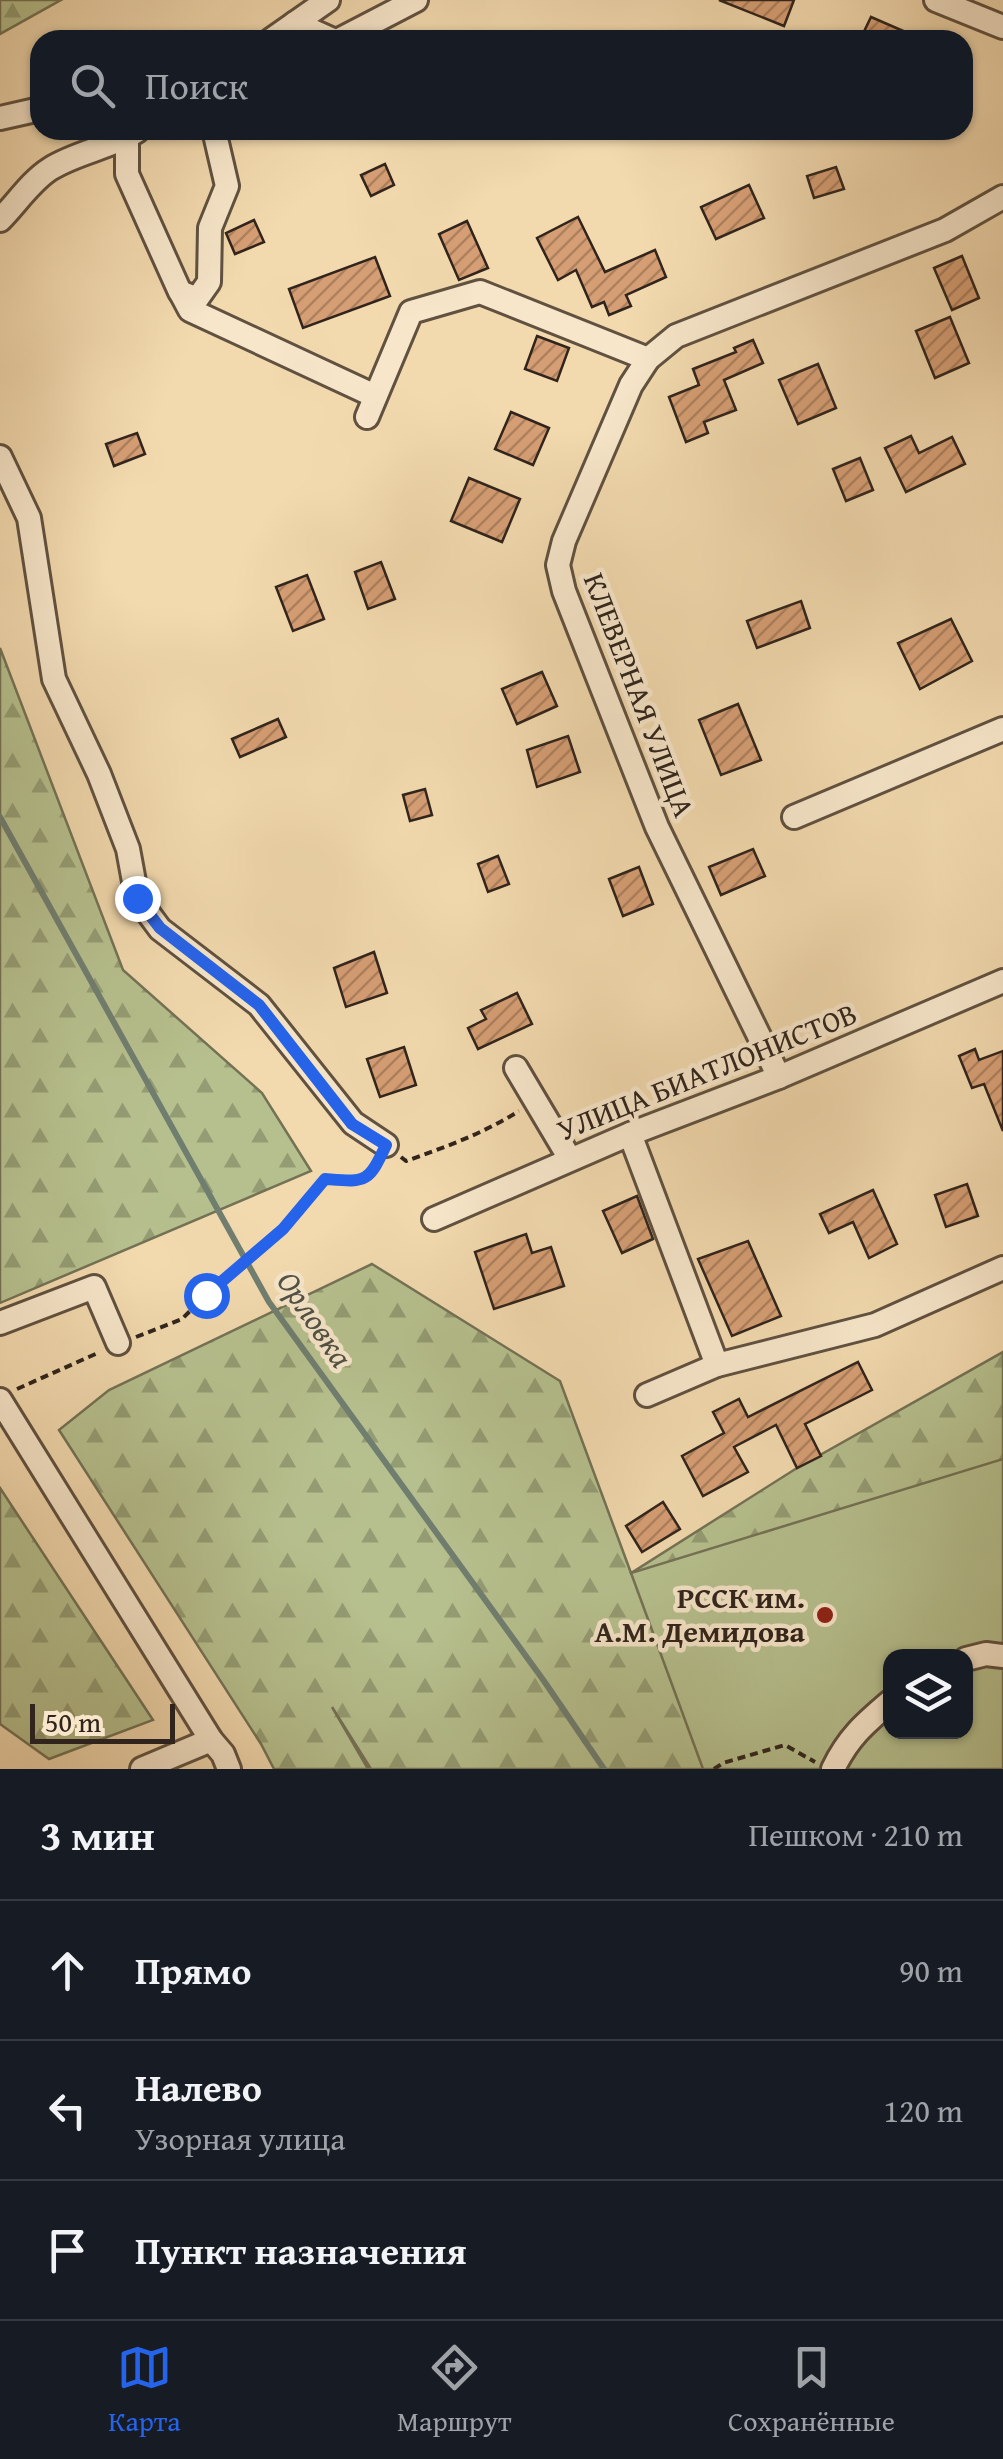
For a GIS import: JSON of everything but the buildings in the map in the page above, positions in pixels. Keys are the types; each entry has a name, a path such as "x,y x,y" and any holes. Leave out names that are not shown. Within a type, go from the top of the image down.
{"street":[{"path":"286,30 328,0"},
{"path":"356,30 416,0"},
{"path":"936,0 1003,26"},
{"path":"295,24 310,30"},
{"path":"0,118 30,111"},
{"path":"0,220 48,170 117,140"},
{"path":"132,140 127,174 190,310 371,407 410,312 480,292 648,359"},
{"path":"180,292 197,300 209,282 210,228 227,186 216,140"},
{"name":"КЛЕВЕРНАЯ УЛИЦА","path":"779,1078 657,828 564,591 558,566 564,541 631,385 648,359 676,336 945,230 1003,197"},
{"path":"0,457 30,518 54,679 99,774 128,849 137,898 160,928 259,1005 352,1124 386,1145"},
{"path":"794,816 1003,729"},
{"name":"УЛИЦА БИАТЛОНИСТОВ","path":"434,1219 630,1134 779,1078 1003,982"},
{"path":"516,1068 570,1159"},
{"path":"630,1134 716,1365"},
{"path":"648,1395 716,1365 875,1325 1003,1268"},
{"path":"0,1322 94,1287 118,1343"},
{"path":"8,1395 229,1769"},
{"path":"973,1657 1003,1656"},
{"path":"830,1769 858,1729 883,1708"},
{"path":"142,1769 211,1740"}],"path":[{"path":"8,1395 118,1343 182,1320 283,1229 325,1179 358,1181 374,1172 386,1145 406,1161 493,1128 536,1100"},
{"path":"714,1769 785,1746 830,1769"}],"green space":[{"path":"0,0 61,0 0,34"},
{"path":"0,648 123,970 262,1093 311,1171 0,1303"},
{"path":"372,1264 560,1381 631,1573 797,1468 1003,1352 1003,1769 371,1769 332,1707 368,1769 274,1769 59,1430 109,1390"},
{"name":"РССК им. А.М. Демидова","path":"1003,1459 1003,1769 703,1769 631,1573"},
{"path":"0,1488 153,1720 49,1759 0,1724"}],"waterway":[{"name":"Орловка","path":"0,817 269,1302 604,1769"}],"place":[{"name":"РССК им. А.М. Демидова","path":"825,1615"}],"route":[{"path":"137,898 160,928 259,1005 352,1124 386,1145 374,1172 358,1181 325,1179 283,1229 206,1295"}]}
